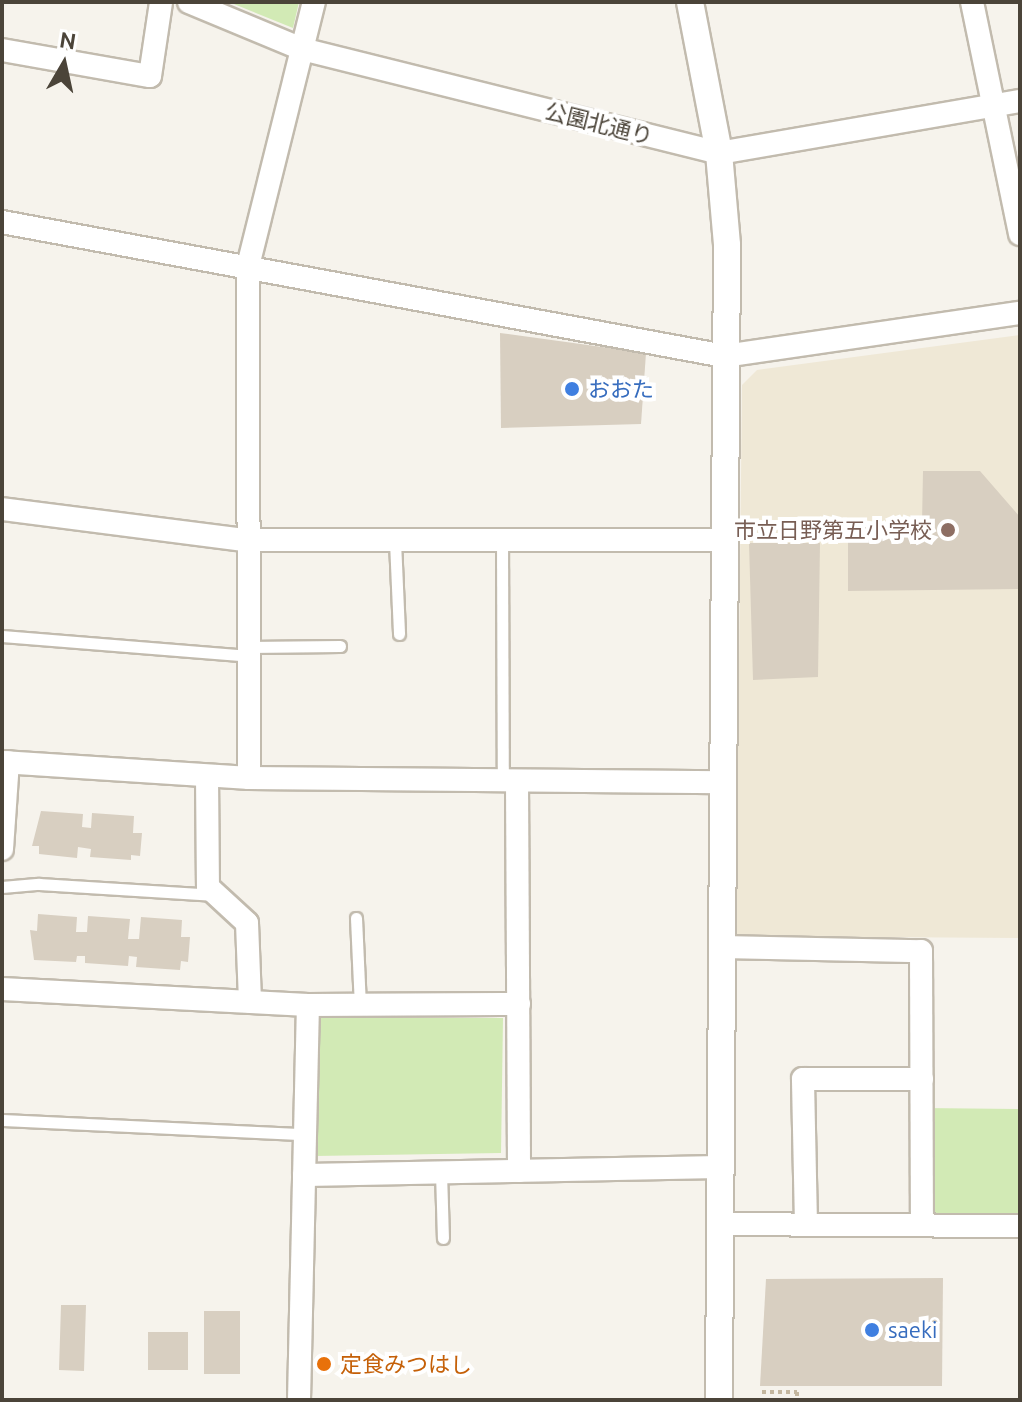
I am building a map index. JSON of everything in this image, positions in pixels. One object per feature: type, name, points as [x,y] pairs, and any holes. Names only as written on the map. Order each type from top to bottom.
[{"type":"street","points":[[2,50],[150,76],[161,2]]},
{"type":"street","name":"公園北通り","points":[[189,2],[302,49],[719,153],[1020,101]]},
{"type":"street","points":[[249,778],[245,540],[248,266],[314,2]]},
{"type":"street","points":[[690,2],[719,153],[727,245],[719,1400]]},
{"type":"street","points":[[972,2],[1020,234]]},
{"type":"street","points":[[2,222],[724,356],[1020,313]]},
{"type":"street","points":[[2,509],[245,540],[723,540]]},
{"type":"street","points":[[2,849],[5,762],[249,778],[723,782]]},
{"type":"street","points":[[207,776],[208,887],[212,895],[247,923],[250,1002]]},
{"type":"street","points":[[510,781],[519,1004],[519,1171]]},
{"type":"street","points":[[722,947],[921,951],[922,1225]]},
{"type":"street","points":[[2,989],[308,1005],[519,1004]]},
{"type":"street","points":[[299,1400],[308,1005]]},
{"type":"street","points":[[806,1224],[803,1079],[922,1079]]},
{"type":"street","points":[[304,1175],[721,1167]]},
{"type":"street","points":[[719,1224],[1020,1226]]},
{"type":"lane","points":[[395,541],[399,634]]},
{"type":"lane","points":[[502,541],[510,781]]},
{"type":"lane","points":[[2,636],[248,651],[340,646]]},
{"type":"lane","points":[[2,887],[39,884],[212,895]]},
{"type":"lane","points":[[356,918],[360,1005]]},
{"type":"lane","points":[[2,1120],[304,1134]]},
{"type":"lane","points":[[441,1172],[443,1238]]},
{"type":"path","points":[[762,1392],[797,1392],[797,1400]]},
{"type":"shaded area","points":[[1020,335],[1020,938],[736,936],[742,385],[757,370]]},
{"type":"green space","points":[[229,2],[299,2],[293,28]]},
{"type":"green space","points":[[318,1018],[503,1018],[501,1153],[315,1156]]},
{"type":"green space","points":[[922,1108],[1020,1109],[1020,1226],[922,1225]]},
{"type":"building","name":"おおた","points":[[500,333],[646,353],[641,424],[501,428]]},
{"type":"building","points":[[923,471],[980,471],[1020,517],[1020,589],[848,591],[848,524],[922,523]]},
{"type":"building","points":[[749,543],[820,543],[818,677],[753,680]]},
{"type":"building","points":[[41,811],[83,814],[82,827],[91,828],[92,813],[134,816],[133,833],[142,833],[140,856],[131,855],[131,860],[90,857],[91,849],[78,847],[77,858],[39,854],[39,846],[32,846]]},
{"type":"building","points":[[38,914],[77,917],[76,932],[87,932],[88,916],[130,919],[128,939],[139,939],[141,917],[182,920],[181,937],[190,937],[188,962],[181,961],[180,970],[136,967],[137,957],[129,956],[128,966],[85,963],[85,956],[77,956],[76,962],[34,960],[30,930],[37,931]]},
{"type":"building","points":[[943,1278],[942,1386],[760,1386],[766,1279]]},
{"type":"building","points":[[61,1305],[86,1305],[84,1371],[59,1370]]},
{"type":"building","points":[[204,1311],[240,1311],[240,1374],[204,1374]]},
{"type":"building","points":[[148,1332],[188,1332],[188,1370],[148,1370]]},
{"type":"place","name":"おおた","points":[[572,389]]},
{"type":"place","name":"市立日野第五小学校","points":[[948,530]]},
{"type":"place","name":"saeki","points":[[872,1330]]},
{"type":"place","name":"定食みつはし","points":[[324,1364]]}]
